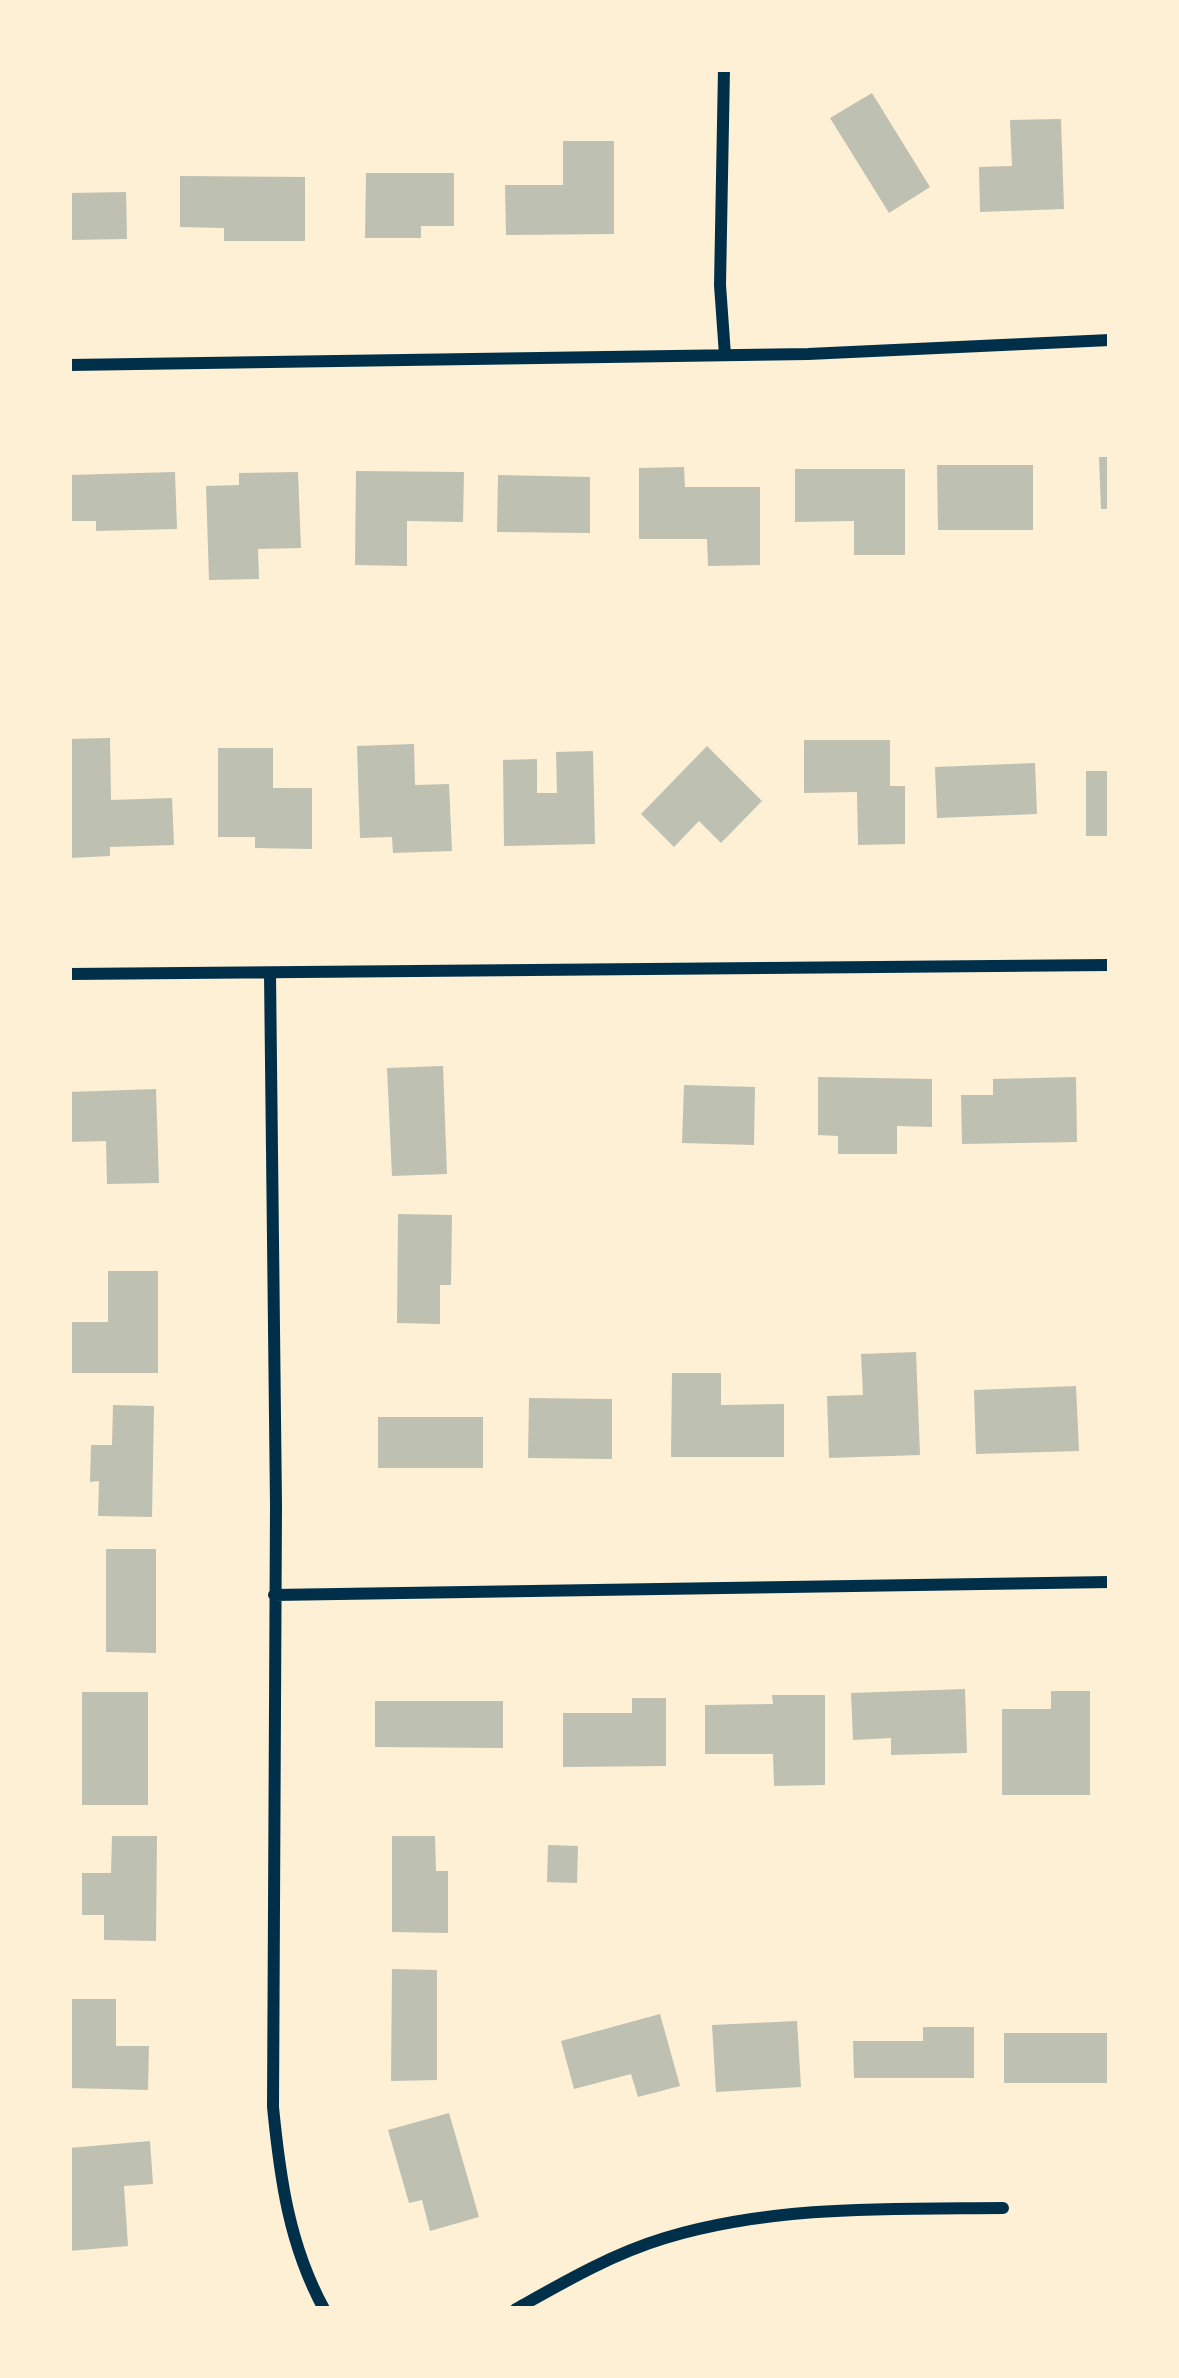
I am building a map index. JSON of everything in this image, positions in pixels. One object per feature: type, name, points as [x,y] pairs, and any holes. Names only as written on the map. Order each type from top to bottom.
[{"type":"street","points":[[724,69],[720,285],[725,355]]},
{"type":"street","points":[[69,365],[725,355],[1110,340]]},
{"type":"street","points":[[69,974],[1110,965]]},
{"type":"street","points":[[271,974],[273,2107],[281,2187],[298,2253],[324,2309]]},
{"type":"street","points":[[274,1595],[1110,1582]]},
{"type":"street","points":[[516,2309],[612,2258],[725,2222],[840,2210],[1003,2208]]},
{"type":"building","points":[[872,93],[930,187],[889,213],[830,118]]},
{"type":"building","points":[[1061,119],[1064,209],[980,212],[979,167],[1012,166],[1010,120]]},
{"type":"building","points":[[563,141],[614,141],[614,234],[506,235],[505,185],[563,185]]},
{"type":"building","points":[[366,173],[454,173],[454,226],[421,226],[421,238],[365,238]]},
{"type":"building","points":[[180,176],[305,177],[305,241],[224,241],[224,228],[180,227]]},
{"type":"building","points":[[126,192],[127,239],[69,240],[69,193]]},
{"type":"building","points":[[1099,457],[1110,457],[1110,509],[1101,509]]},
{"type":"building","points":[[937,465],[1033,465],[1033,530],[938,530]]},
{"type":"building","points":[[684,467],[685,487],[760,487],[760,565],[708,566],[707,539],[639,539],[639,468]]},
{"type":"building","points":[[795,469],[905,469],[905,555],[854,555],[854,521],[795,522]]},
{"type":"building","points":[[356,471],[464,472],[463,522],[407,521],[407,566],[355,565]]},
{"type":"building","points":[[175,472],[177,529],[96,531],[96,521],[69,521],[69,475]]},
{"type":"building","points":[[298,472],[301,548],[258,549],[259,579],[209,580],[206,486],[239,485],[239,473]]},
{"type":"building","points":[[498,475],[590,477],[590,533],[497,532]]},
{"type":"building","points":[[110,738],[111,800],[172,798],[174,845],[110,847],[110,856],[69,858],[69,739]]},
{"type":"building","points":[[804,740],[890,740],[890,786],[905,786],[905,844],[858,845],[857,792],[804,793]]},
{"type":"building","points":[[414,744],[415,785],[449,784],[452,851],[393,853],[392,837],[360,838],[357,746]]},
{"type":"building","points":[[707,746],[762,801],[721,843],[699,821],[674,847],[641,814]]},
{"type":"building","points":[[218,748],[273,748],[273,788],[312,788],[312,849],[255,848],[255,837],[218,837]]},
{"type":"building","points":[[593,751],[595,844],[504,846],[503,760],[537,759],[537,793],[557,793],[556,752]]},
{"type":"building","points":[[1035,763],[1037,814],[937,818],[935,767]]},
{"type":"building","points":[[1086,771],[1110,771],[1110,836],[1086,836]]},
{"type":"building","points":[[443,1066],[447,1174],[392,1176],[387,1068]]},
{"type":"building","points":[[818,1077],[932,1079],[932,1127],[897,1126],[897,1154],[838,1154],[838,1136],[818,1135]]},
{"type":"building","points":[[1076,1077],[1077,1142],[962,1144],[961,1095],[993,1095],[993,1079]]},
{"type":"building","points":[[684,1085],[755,1087],[754,1145],[682,1143]]},
{"type":"building","points":[[156,1089],[159,1183],[107,1184],[106,1141],[69,1142],[69,1092]]},
{"type":"building","points":[[398,1214],[452,1215],[451,1285],[440,1285],[440,1324],[397,1323]]},
{"type":"building","points":[[108,1271],[158,1271],[158,1373],[69,1373],[69,1322],[108,1322]]},
{"type":"building","points":[[916,1352],[920,1455],[829,1458],[827,1396],[863,1395],[861,1354]]},
{"type":"building","points":[[672,1373],[721,1373],[721,1405],[784,1404],[784,1457],[671,1457]]},
{"type":"building","points":[[1076,1386],[1079,1451],[976,1454],[974,1390]]},
{"type":"building","points":[[529,1398],[612,1399],[612,1459],[528,1458]]},
{"type":"building","points":[[113,1405],[154,1406],[152,1517],[98,1516],[99,1481],[90,1482],[91,1445],[112,1445]]},
{"type":"building","points":[[378,1417],[483,1417],[483,1468],[378,1468]]},
{"type":"building","points":[[106,1549],[156,1549],[156,1653],[106,1652]]},
{"type":"building","points":[[965,1689],[967,1753],[891,1755],[891,1738],[853,1740],[851,1693]]},
{"type":"building","points":[[1051,1691],[1090,1691],[1090,1795],[1002,1795],[1002,1709],[1051,1709]]},
{"type":"building","points":[[82,1692],[148,1692],[148,1805],[82,1805]]},
{"type":"building","points":[[772,1695],[825,1695],[825,1785],[774,1786],[773,1754],[705,1754],[705,1705],[773,1704]]},
{"type":"building","points":[[632,1698],[666,1698],[666,1766],[563,1767],[563,1713],[632,1713]]},
{"type":"building","points":[[375,1701],[503,1701],[503,1748],[375,1747]]},
{"type":"building","points":[[112,1836],[157,1836],[156,1941],[104,1940],[104,1915],[82,1915],[82,1873],[111,1873]]},
{"type":"building","points":[[392,1836],[435,1836],[436,1871],[448,1871],[448,1933],[392,1932]]},
{"type":"building","points":[[548,1845],[578,1846],[577,1883],[547,1882]]},
{"type":"building","points":[[392,1969],[437,1970],[437,2080],[391,2081]]},
{"type":"building","points":[[69,1999],[116,1999],[116,2046],[149,2046],[148,2090],[69,2088]]},
{"type":"building","points":[[660,2014],[680,2086],[638,2097],[631,2074],[574,2089],[561,2041]]},
{"type":"building","points":[[797,2021],[801,2087],[716,2092],[712,2025]]},
{"type":"building","points":[[923,2027],[974,2027],[974,2078],[854,2078],[853,2041],[923,2041]]},
{"type":"building","points":[[1004,2033],[1110,2033],[1110,2083],[1004,2083]]},
{"type":"building","points":[[449,2113],[479,2217],[430,2231],[422,2200],[409,2203],[388,2130]]},
{"type":"building","points":[[150,2141],[153,2184],[124,2186],[128,2246],[69,2251],[69,2148]]}]
